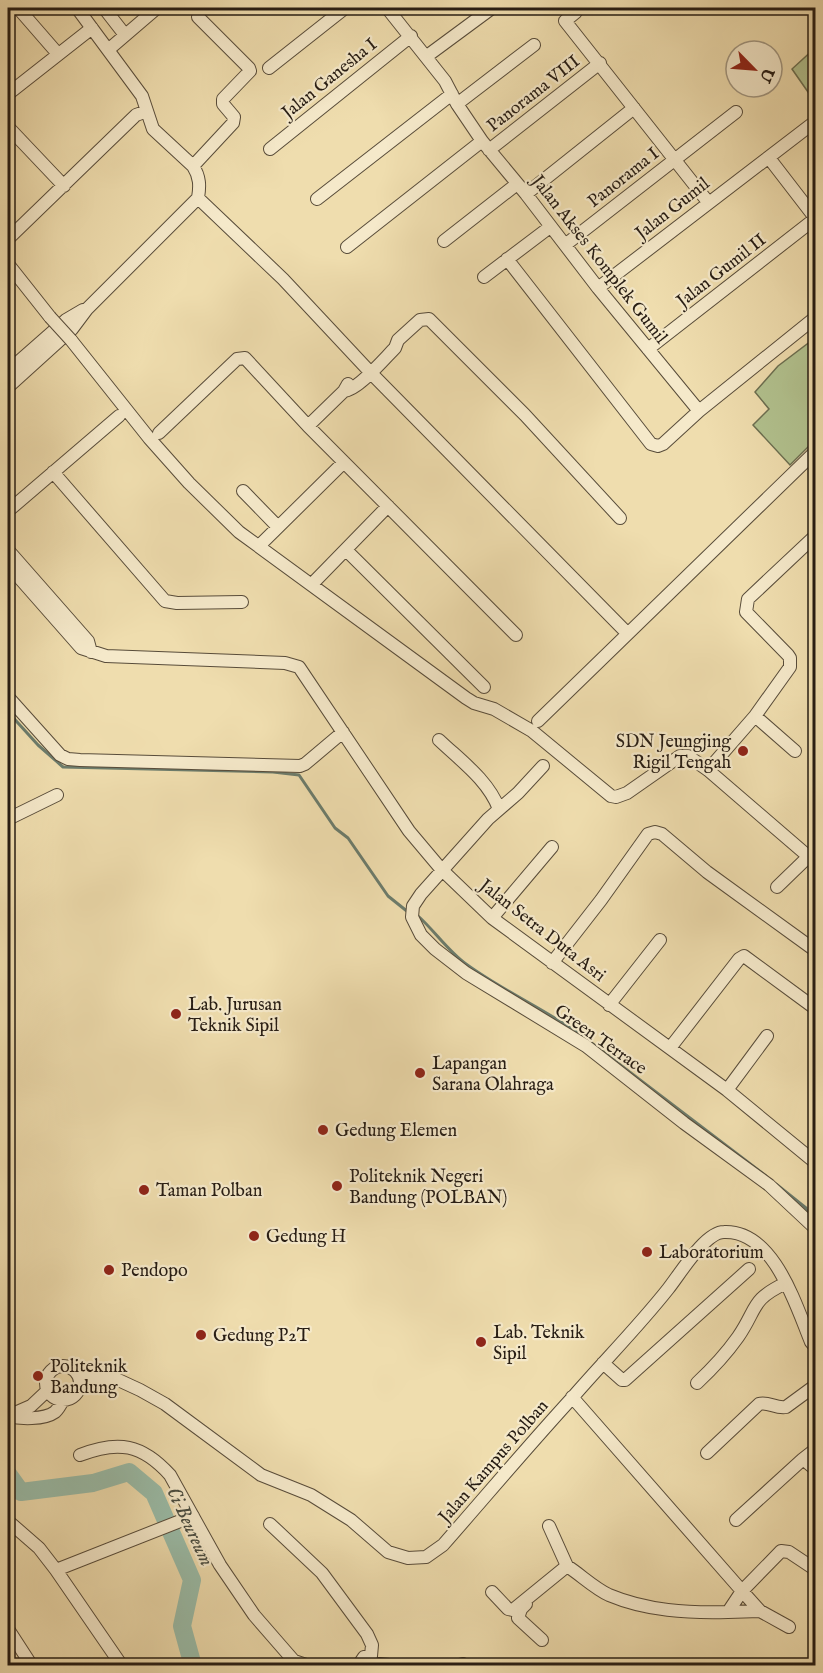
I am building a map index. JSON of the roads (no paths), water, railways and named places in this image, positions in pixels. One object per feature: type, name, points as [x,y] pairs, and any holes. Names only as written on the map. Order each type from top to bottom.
[{"type":"street","points":[[18,8],[58,54]]},
{"type":"street","points":[[8,387],[66,320],[87,309],[198,198],[199,182],[193,166],[153,129],[142,96],[76,8]]},
{"type":"street","points":[[104,8],[125,35]]},
{"type":"street","points":[[108,50],[157,8]]},
{"type":"street","points":[[269,68],[345,8]]},
{"type":"street","points":[[427,56],[492,8]]},
{"type":"street","name":"Jalan Akses Komplek Gumil","points":[[393,9],[427,56],[485,146],[699,411]]},
{"type":"street","points":[[576,12],[565,21],[708,202]]},
{"type":"street","points":[[193,166],[233,123],[234,117],[223,104],[223,99],[250,71],[198,17]]},
{"type":"street","points":[[8,94],[92,28]]},
{"type":"street","name":"Jalan Ganesha I","points":[[270,148],[411,36]]},
{"type":"street","points":[[317,199],[534,45]]},
{"type":"street","name":"Panorama VIII","points":[[347,247],[600,63]]},
{"type":"street","points":[[526,194],[634,108]]},
{"type":"street","points":[[8,238],[136,115],[147,111]]},
{"type":"street","name":"Panorama I","points":[[564,245],[736,112]]},
{"type":"street","name":"Jalan Gumil","points":[[598,288],[812,123]]},
{"type":"street","points":[[9,128],[64,186]]},
{"type":"street","points":[[769,158],[815,219]]},
{"type":"street","points":[[444,241],[518,184]]},
{"type":"street","points":[[198,198],[283,279],[367,370],[627,633]]},
{"type":"street","name":"Jalan Gumil II","points":[[648,349],[815,219]]},
{"type":"street","points":[[484,277],[550,227]]},
{"type":"street","points":[[507,259],[651,444],[657,446],[663,444],[699,411],[816,317]]},
{"type":"street","points":[[8,264],[149,438],[189,483],[239,532],[465,698],[494,709],[532,731],[609,795],[616,797],[627,793],[682,755],[688,756],[708,770],[812,860],[777,887]]},
{"type":"street","points":[[308,426],[344,391],[346,386],[395,348],[398,340],[420,320],[429,319],[525,415],[620,518]]},
{"type":"street","points":[[8,371],[45,346]]},
{"type":"street","points":[[159,433],[240,357],[245,358],[308,426],[516,635]]},
{"type":"street","points":[[8,511],[119,416]]},
{"type":"street","points":[[538,721],[816,451]]},
{"type":"street","points":[[263,542],[344,462]]},
{"type":"street","points":[[54,472],[165,601],[177,603],[242,602]]},
{"type":"street","points":[[243,491],[278,527]]},
{"type":"street","points":[[315,581],[388,506]]},
{"type":"street","points":[[708,770],[754,716],[788,671],[790,658],[749,616],[746,608],[748,599],[816,535]]},
{"type":"street","name":"Jalan Setra Duta Asri","points":[[8,550],[44,597]]},
{"type":"street","points":[[346,550],[484,687]]},
{"type":"street","name":"Jalan Setra Duta Asri","points":[[8,565],[88,641],[91,652],[106,656],[285,663],[295,665],[302,670],[409,831],[441,869],[492,918],[727,1090],[816,1163]]},
{"type":"street","points":[[8,697],[60,755],[68,759],[300,766],[343,732]]},
{"type":"street","points":[[754,716],[795,752]]},
{"type":"street","points":[[439,740],[493,794],[499,809]]},
{"type":"street","points":[[441,869],[543,766]]},
{"type":"street","points":[[8,819],[57,795]]},
{"type":"street","points":[[552,963],[648,834],[655,832],[662,834],[707,872],[816,951]]},
{"type":"street","points":[[492,918],[552,847]]},
{"type":"street","name":"Green Terrace","points":[[441,869],[417,900],[412,917],[421,935],[435,949],[466,973],[586,1046],[684,1123],[769,1185],[816,1229]]},
{"type":"street","points":[[609,1005],[660,940]]},
{"type":"street","points":[[670,1048],[744,956],[816,1009]]},
{"type":"street","points":[[727,1090],[767,1036]]},
{"type":"street","name":"Jalan Kampus Polban","points":[[78,1374],[101,1372],[165,1404],[261,1475],[311,1496],[351,1520],[388,1552],[408,1558],[426,1557],[443,1545],[572,1397],[647,1317],[705,1241],[721,1232],[741,1233],[751,1239],[773,1260],[786,1283],[811,1342],[816,1348]]},
{"type":"street","points":[[603,1363],[622,1380],[625,1380],[749,1269]]},
{"type":"street","points":[[698,1383],[718,1363],[734,1342],[758,1302],[770,1291],[786,1283]]},
{"type":"street","points":[[69,1366],[78,1374],[79,1388],[75,1395],[63,1400],[51,1395],[46,1380],[54,1368],[69,1366]]},
{"type":"street","points":[[79,1388],[102,1382],[112,1376]]},
{"type":"street","points":[[707,1453],[759,1404],[765,1402],[781,1408],[786,1407],[816,1385]]},
{"type":"street","points":[[8,1416],[31,1406],[48,1390]]},
{"type":"street","points":[[572,1397],[760,1611],[789,1627]]},
{"type":"street","points":[[8,1416],[16,1418],[44,1416],[54,1413],[63,1400]]},
{"type":"street","points":[[80,1455],[115,1445],[142,1452],[161,1466],[170,1475],[220,1565],[254,1616],[292,1663],[309,1665]]},
{"type":"street","points":[[736,1520],[803,1459],[812,1452],[816,1452]]},
{"type":"street","points":[[803,1459],[816,1470]]},
{"type":"street","points":[[56,1570],[193,1516]]},
{"type":"street","points":[[8,1522],[39,1548],[122,1665]]},
{"type":"street","points":[[270,1524],[322,1573],[368,1634],[376,1662]]},
{"type":"street","points":[[549,1526],[567,1566],[608,1594],[643,1605],[690,1612],[760,1611]]},
{"type":"street","points":[[728,1612],[742,1591],[783,1550],[816,1570]]},
{"type":"street","points":[[492,1592],[512,1610],[567,1566]]},
{"type":"street","points":[[532,1595],[521,1609],[518,1618],[542,1640]]},
{"type":"street","points":[[8,1629],[32,1665]]},
{"type":"street","points":[[358,1665],[364,1657],[376,1662],[399,1665]]},
{"type":"street","points":[[456,1665],[466,1665]]},
{"type":"waterway","points":[[8,712],[38,745],[63,767],[273,772],[299,775],[335,828],[348,838],[388,896],[408,912]]},
{"type":"waterway","points":[[417,915],[466,964],[581,1035],[766,1176]]},
{"type":"waterway","points":[[776,1184],[816,1219]]},
{"type":"waterway","name":"Ci Beureum","points":[[8,1474],[21,1492],[93,1483],[129,1472],[154,1493],[192,1580],[182,1626],[193,1666]]},
{"type":"place","name":"SDN Jeungjing Rigil Tengah","points":[[743,751]]},
{"type":"place","name":"Lab. Jurusan Teknik Sipil","points":[[176,1014]]},
{"type":"place","name":"Lapangan Sarana Olahraga","points":[[420,1073]]},
{"type":"place","name":"Gedung Elemen","points":[[323,1130]]},
{"type":"place","name":"Politeknik Negeri Bandung (POLBAN)","points":[[337,1186]]},
{"type":"place","name":"Taman Polban","points":[[144,1190]]},
{"type":"place","name":"Gedung H","points":[[254,1236]]},
{"type":"place","name":"Laboratorium","points":[[647,1252]]},
{"type":"place","name":"Pendopo","points":[[109,1270]]},
{"type":"place","name":"Gedung P2T","points":[[201,1335]]},
{"type":"place","name":"Lab. Teknik Sipil","points":[[481,1342]]},
{"type":"place","name":"Politeknik Bandung","points":[[38,1376]]}]
